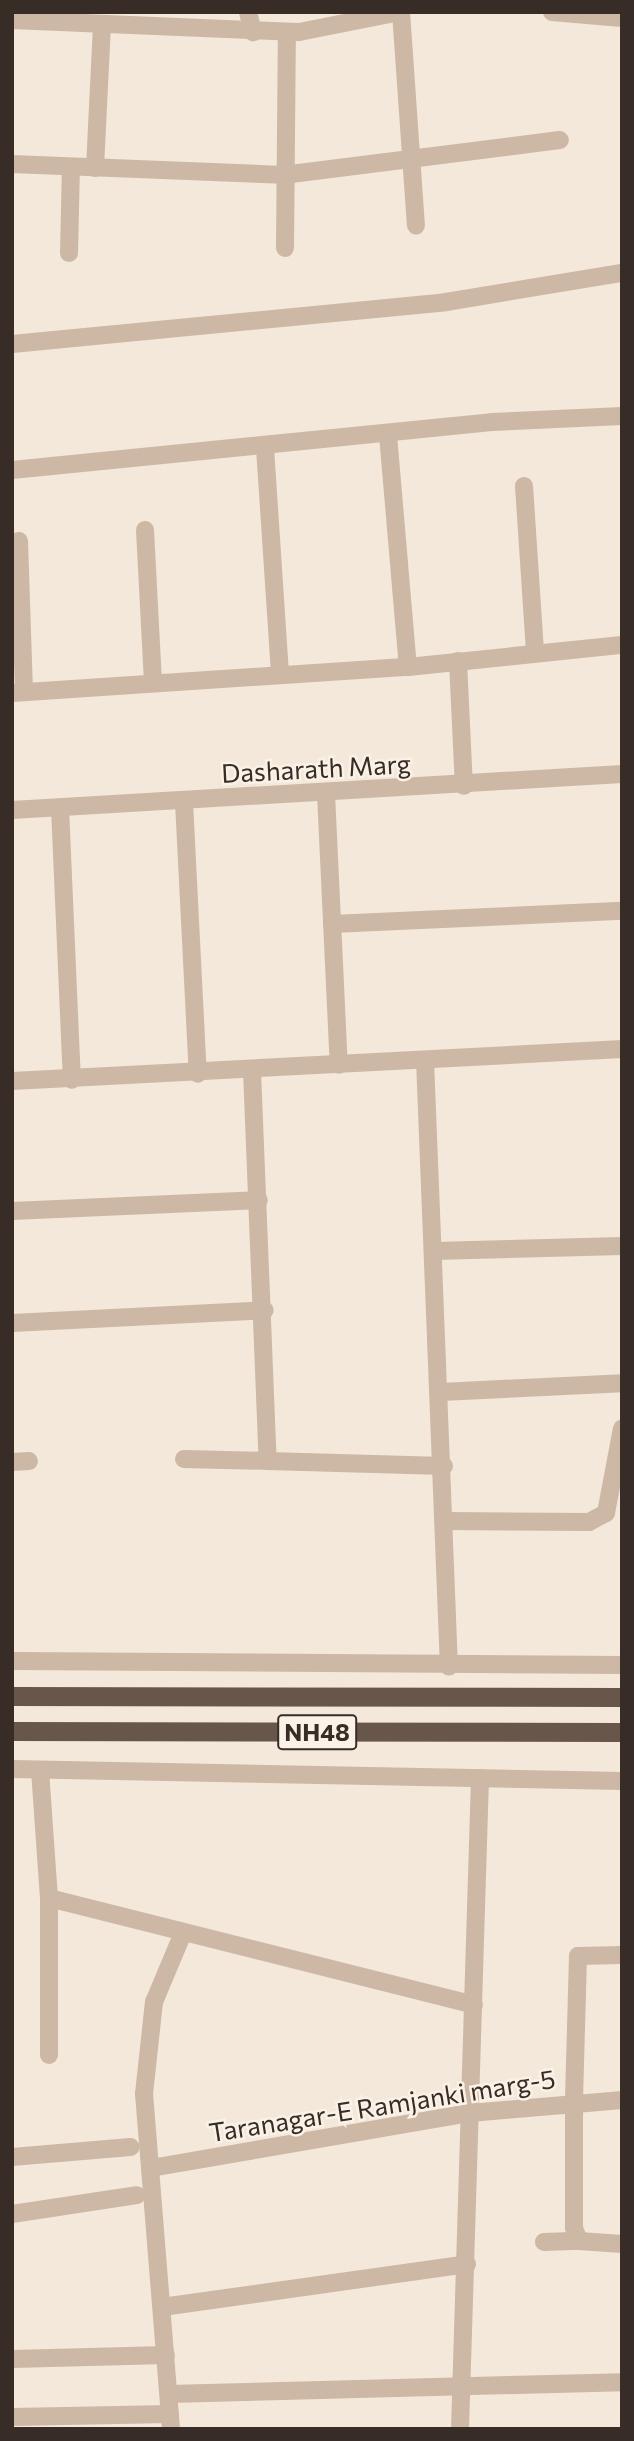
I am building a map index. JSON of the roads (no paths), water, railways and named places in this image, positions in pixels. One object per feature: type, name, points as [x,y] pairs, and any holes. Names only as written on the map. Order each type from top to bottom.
[{"type":"highway","name":"NH48","points":[[12,1696],[622,1697]]},
{"type":"highway","name":"NH48","points":[[12,1731],[622,1732]]},
{"type":"street","points":[[248,12],[253,32]]},
{"type":"street","points":[[285,248],[284,175],[293,32],[300,12]]},
{"type":"street","points":[[12,20],[293,32],[401,12],[416,225]]},
{"type":"street","points":[[552,12],[622,18]]},
{"type":"street","points":[[95,167],[102,24]]},
{"type":"street","points":[[12,164],[284,175],[560,140]]},
{"type":"street","points":[[69,253],[71,167]]},
{"type":"street","points":[[12,344],[446,302],[622,273]]},
{"type":"street","points":[[12,470],[622,416]]},
{"type":"street","points":[[388,435],[408,667]]},
{"type":"street","points":[[265,448],[280,674]]},
{"type":"street","points":[[524,486],[535,653]]},
{"type":"street","points":[[145,530],[153,682]]},
{"type":"street","points":[[19,541],[18,692],[408,667],[622,645]]},
{"type":"street","points":[[458,661],[464,786]]},
{"type":"street","name":"Dasharath Marg","points":[[12,810],[464,786],[622,774]]},
{"type":"street","points":[[326,794],[339,1065]]},
{"type":"street","points":[[184,802],[198,1074]]},
{"type":"street","points":[[60,808],[72,1080]]},
{"type":"street","points":[[332,925],[622,911]]},
{"type":"street","points":[[12,1081],[198,1074],[622,1049]]},
{"type":"street","points":[[425,1060],[444,1466],[449,1667]]},
{"type":"street","points":[[252,1071],[272,1461]]},
{"type":"street","points":[[12,1211],[259,1200]]},
{"type":"street","points":[[434,1251],[622,1246]]},
{"type":"street","points":[[12,1323],[265,1310]]},
{"type":"street","points":[[441,1392],[622,1383]]},
{"type":"street","points":[[446,1521],[589,1522],[606,1513],[622,1429]]},
{"type":"street","points":[[184,1459],[444,1466]]},
{"type":"street","points":[[12,1661],[449,1667],[622,1665]]},
{"type":"street","points":[[12,1769],[622,1781]]},
{"type":"street","points":[[40,1770],[49,1898],[50,2055]]},
{"type":"street","points":[[460,2429],[480,1778]]},
{"type":"street","points":[[49,1898],[474,2005]]},
{"type":"street","points":[[12,2417],[171,2421],[144,2094],[154,2002],[183,1933]]},
{"type":"street","points":[[579,2241],[574,2102],[578,1956],[622,1955]]},
{"type":"street","name":"Taranagar-E Ramjanki marg-5","points":[[150,2168],[470,2113],[622,2100]]},
{"type":"street","points":[[12,2157],[131,2147]]},
{"type":"street","points":[[12,2214],[137,2195]]},
{"type":"street","points":[[544,2242],[622,2244]]},
{"type":"street","points":[[162,2307],[467,2264]]},
{"type":"street","points":[[12,2359],[166,2355]]},
{"type":"street","points":[[169,2394],[463,2383],[622,2382]]}]
